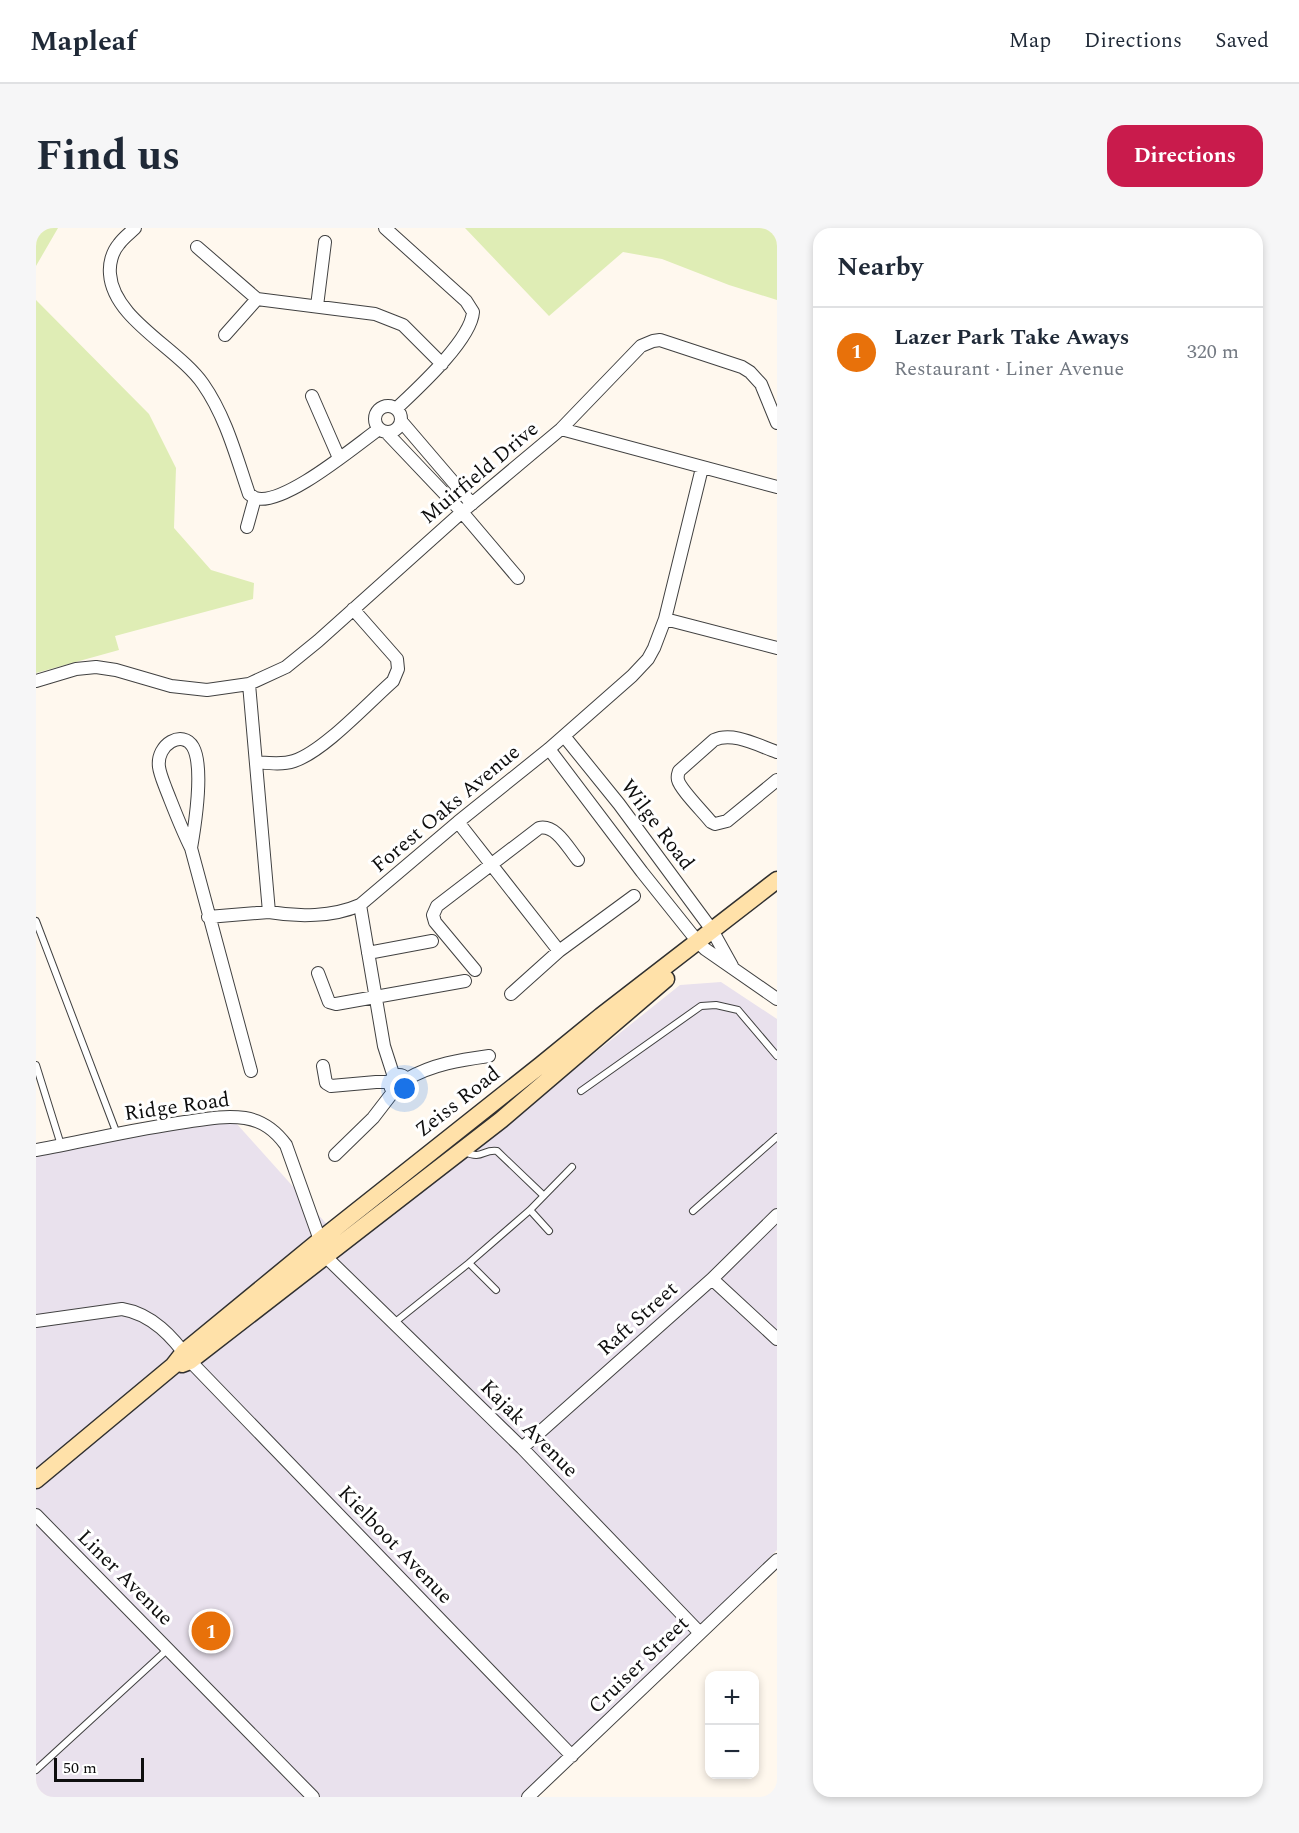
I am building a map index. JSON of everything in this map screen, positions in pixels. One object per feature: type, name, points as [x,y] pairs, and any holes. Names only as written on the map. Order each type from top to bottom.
[{"type":"street","points":[[135,228],[118,245],[112,257],[110,267],[114,294],[128,313],[186,364],[200,380],[221,414],[249,494],[255,498],[269,499],[311,479],[383,430],[396,429],[401,421],[401,414],[396,408],[388,405],[376,412],[375,421],[383,430],[467,508]]},
{"type":"street","points":[[385,228],[472,308],[473,318],[442,364],[396,408]]},
{"type":"street","points":[[317,306],[325,242]]},
{"type":"street","points":[[197,247],[257,299],[363,312],[398,322],[409,329],[442,364]]},
{"type":"street","points":[[225,335],[257,299]]},
{"type":"street","points":[[561,429],[641,346],[660,340],[734,364],[750,372],[761,384],[777,423]]},
{"type":"street","points":[[312,396],[339,458]]},
{"type":"street","points":[[401,421],[518,578]]},
{"type":"street","name":"Muirfield Drive","points":[[36,681],[76,669],[96,667],[116,670],[171,686],[207,690],[249,684],[286,667],[561,429],[777,487]]},
{"type":"street","name":"Forest Oaks Avenue","points":[[208,917],[269,912],[295,916],[345,911],[360,905],[549,749],[641,667],[654,648],[665,619],[702,468]]},
{"type":"street","points":[[247,527],[255,498]]},
{"type":"street","points":[[256,762],[285,763],[304,756],[325,742],[393,681],[398,669],[397,659],[353,609]]},
{"type":"street","points":[[665,619],[777,648]]},
{"type":"street","points":[[249,684],[269,912]]},
{"type":"street","name":"Wilge Road","points":[[564,736],[619,804],[708,940]]},
{"type":"street","points":[[777,752],[727,736],[719,738],[679,771],[678,781],[715,824],[727,821],[777,780]]},
{"type":"street","points":[[191,848],[197,802],[196,757],[194,748],[189,743],[178,740],[162,749],[159,766],[179,825],[191,848],[251,1071]]},
{"type":"street","name":"Wilge Road","points":[[549,749],[602,819],[708,940]]},
{"type":"street","points":[[602,819],[619,804]]},
{"type":"street","points":[[458,822],[559,951]]},
{"type":"street","points":[[475,970],[435,922],[433,915],[437,906],[539,828],[545,826],[554,831],[578,860]]},
{"type":"street","name":"Zeiss Road","points":[[323,1249],[501,1120],[777,879]]},
{"type":"street","name":"Zeiss Road","points":[[36,1480],[173,1366],[323,1249],[601,1016],[777,889]]},
{"type":"street","points":[[511,994],[559,951],[634,896]]},
{"type":"street","points":[[360,905],[392,1084]]},
{"type":"street","points":[[708,940],[734,969],[777,999]]},
{"type":"street","points":[[368,953],[432,941]]},
{"type":"street","points":[[318,973],[329,1002],[336,1004],[465,981]]},
{"type":"street","points":[[335,1155],[373,1118],[392,1084],[401,1075],[407,1079],[440,1064],[489,1056]]},
{"type":"street","points":[[322,1066],[326,1083],[331,1086],[376,1082],[392,1084]]},
{"type":"street","name":"Ridge Road","points":[[36,1150],[172,1124],[231,1117],[246,1118],[269,1126],[286,1145],[323,1249]]},
{"type":"street","name":"Raft Street","points":[[522,1448],[712,1279],[777,1215]]},
{"type":"street","name":"Kajak Avenue","points":[[323,1249],[394,1324],[522,1448],[700,1633]]},
{"type":"street","points":[[712,1279],[777,1339]]},
{"type":"street","name":"Kielboot Avenue","points":[[36,1321],[122,1309],[135,1311],[162,1329],[572,1756]]},
{"type":"street","name":"Liner Avenue","points":[[36,1515],[313,1797]]},
{"type":"street","name":"Cruiser Street","points":[[528,1797],[777,1560]]},
{"type":"lane","points":[[36,921],[117,1135]]},
{"type":"lane","points":[[581,1091],[701,1006],[716,1005],[738,1010],[777,1056]]},
{"type":"lane","points":[[36,1065],[61,1146]]},
{"type":"lane","points":[[693,1211],[777,1137]]},
{"type":"lane","points":[[461,1150],[478,1156],[497,1151],[543,1195]]},
{"type":"lane","points":[[394,1324],[530,1210],[572,1167]]},
{"type":"lane","points":[[530,1210],[549,1231]]},
{"type":"lane","points":[[469,1263],[496,1290]]},
{"type":"lane","points":[[36,1770],[168,1649]]},
{"type":"shaded area","points":[[721,982],[777,1019],[777,1550],[530,1797],[36,1797],[36,1143],[227,1113],[349,1249],[680,985]]},
{"type":"green space","points":[[36,228],[58,228],[36,266]]},
{"type":"green space","points":[[465,228],[777,228],[777,300],[729,285],[662,259],[623,252],[549,316]]},
{"type":"green space","points":[[36,300],[149,414],[176,468],[174,528],[211,570],[254,583],[253,599],[115,636],[119,650],[36,673]]},
{"type":"place","name":"Lazer Park Take Aways","points":[[211,1631]]}]
